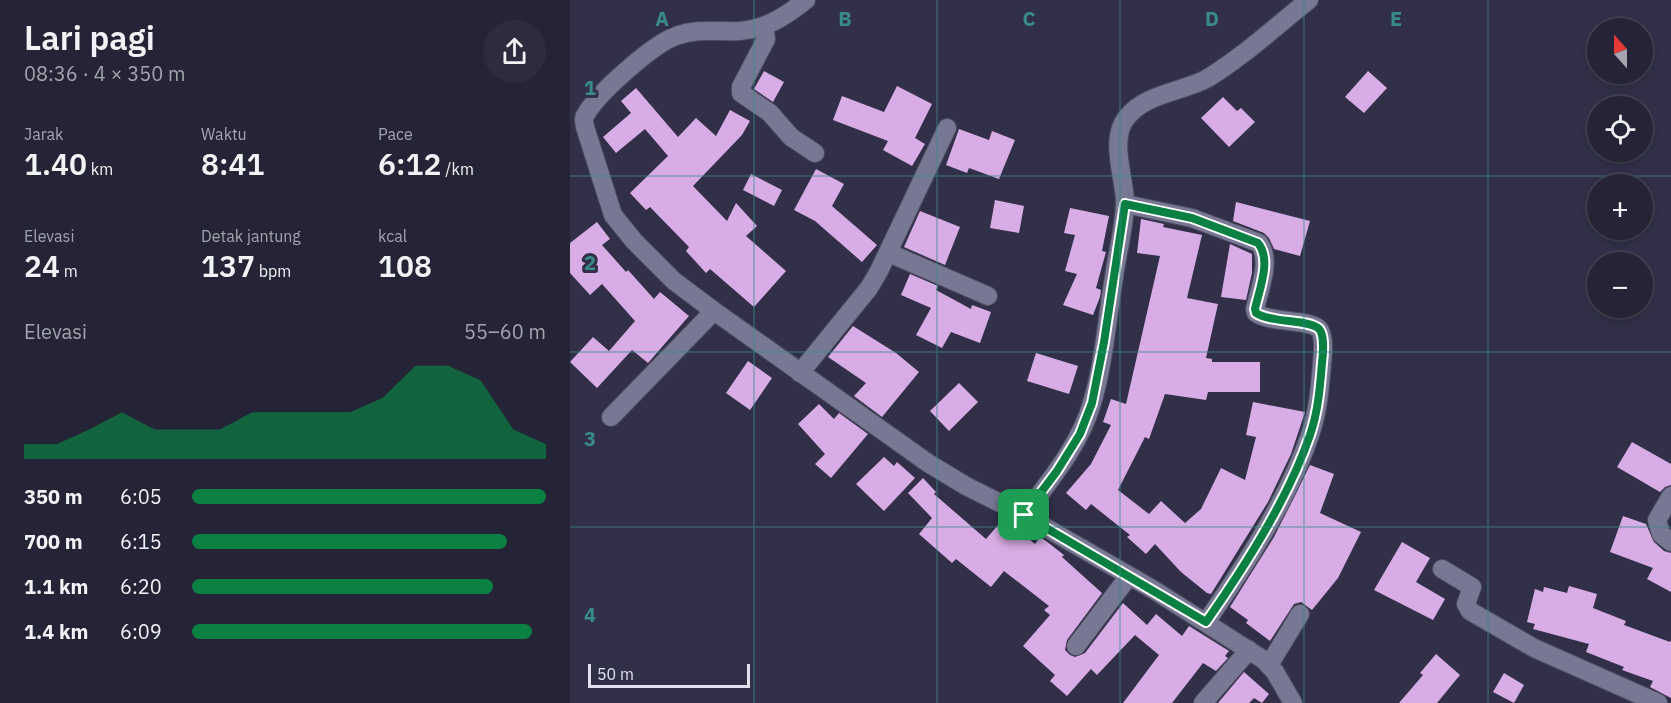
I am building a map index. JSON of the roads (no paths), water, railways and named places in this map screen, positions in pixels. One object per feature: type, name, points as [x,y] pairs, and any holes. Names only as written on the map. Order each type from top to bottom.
[{"type":"street","points":[[806,0],[792,11],[764,26],[740,31],[702,30],[674,36],[652,49],[591,106],[584,117],[589,141],[618,223],[662,270],[714,311],[928,463],[1129,576],[1206,622],[1269,664],[1293,703]]},
{"type":"street","points":[[1024,515],[1057,471],[1080,434],[1092,403],[1104,342],[1125,204],[1119,137],[1126,118],[1144,103],[1194,85],[1209,77],[1309,0]]},
{"type":"street","points":[[764,26],[766,39],[741,87],[741,93],[770,113],[791,137],[815,153]]},
{"type":"street","points":[[800,372],[869,288],[889,253],[947,128]]},
{"type":"street","points":[[1125,204],[1192,218],[1258,243],[1263,252],[1264,262],[1256,313],[1269,318],[1318,328],[1321,332],[1322,359],[1319,398],[1311,434],[1301,460],[1260,538],[1206,622]]},
{"type":"street","points":[[889,253],[988,296]]},
{"type":"street","points":[[611,417],[714,311]]},
{"type":"street","points":[[1671,496],[1657,520],[1661,534],[1671,542]]},
{"type":"street","points":[[1442,569],[1472,587],[1466,604],[1470,611],[1534,648],[1658,703]]},
{"type":"street","points":[[1076,646],[1129,576]]},
{"type":"street","points":[[1269,664],[1300,614]]},
{"type":"street","points":[[1203,703],[1249,650]]}]
